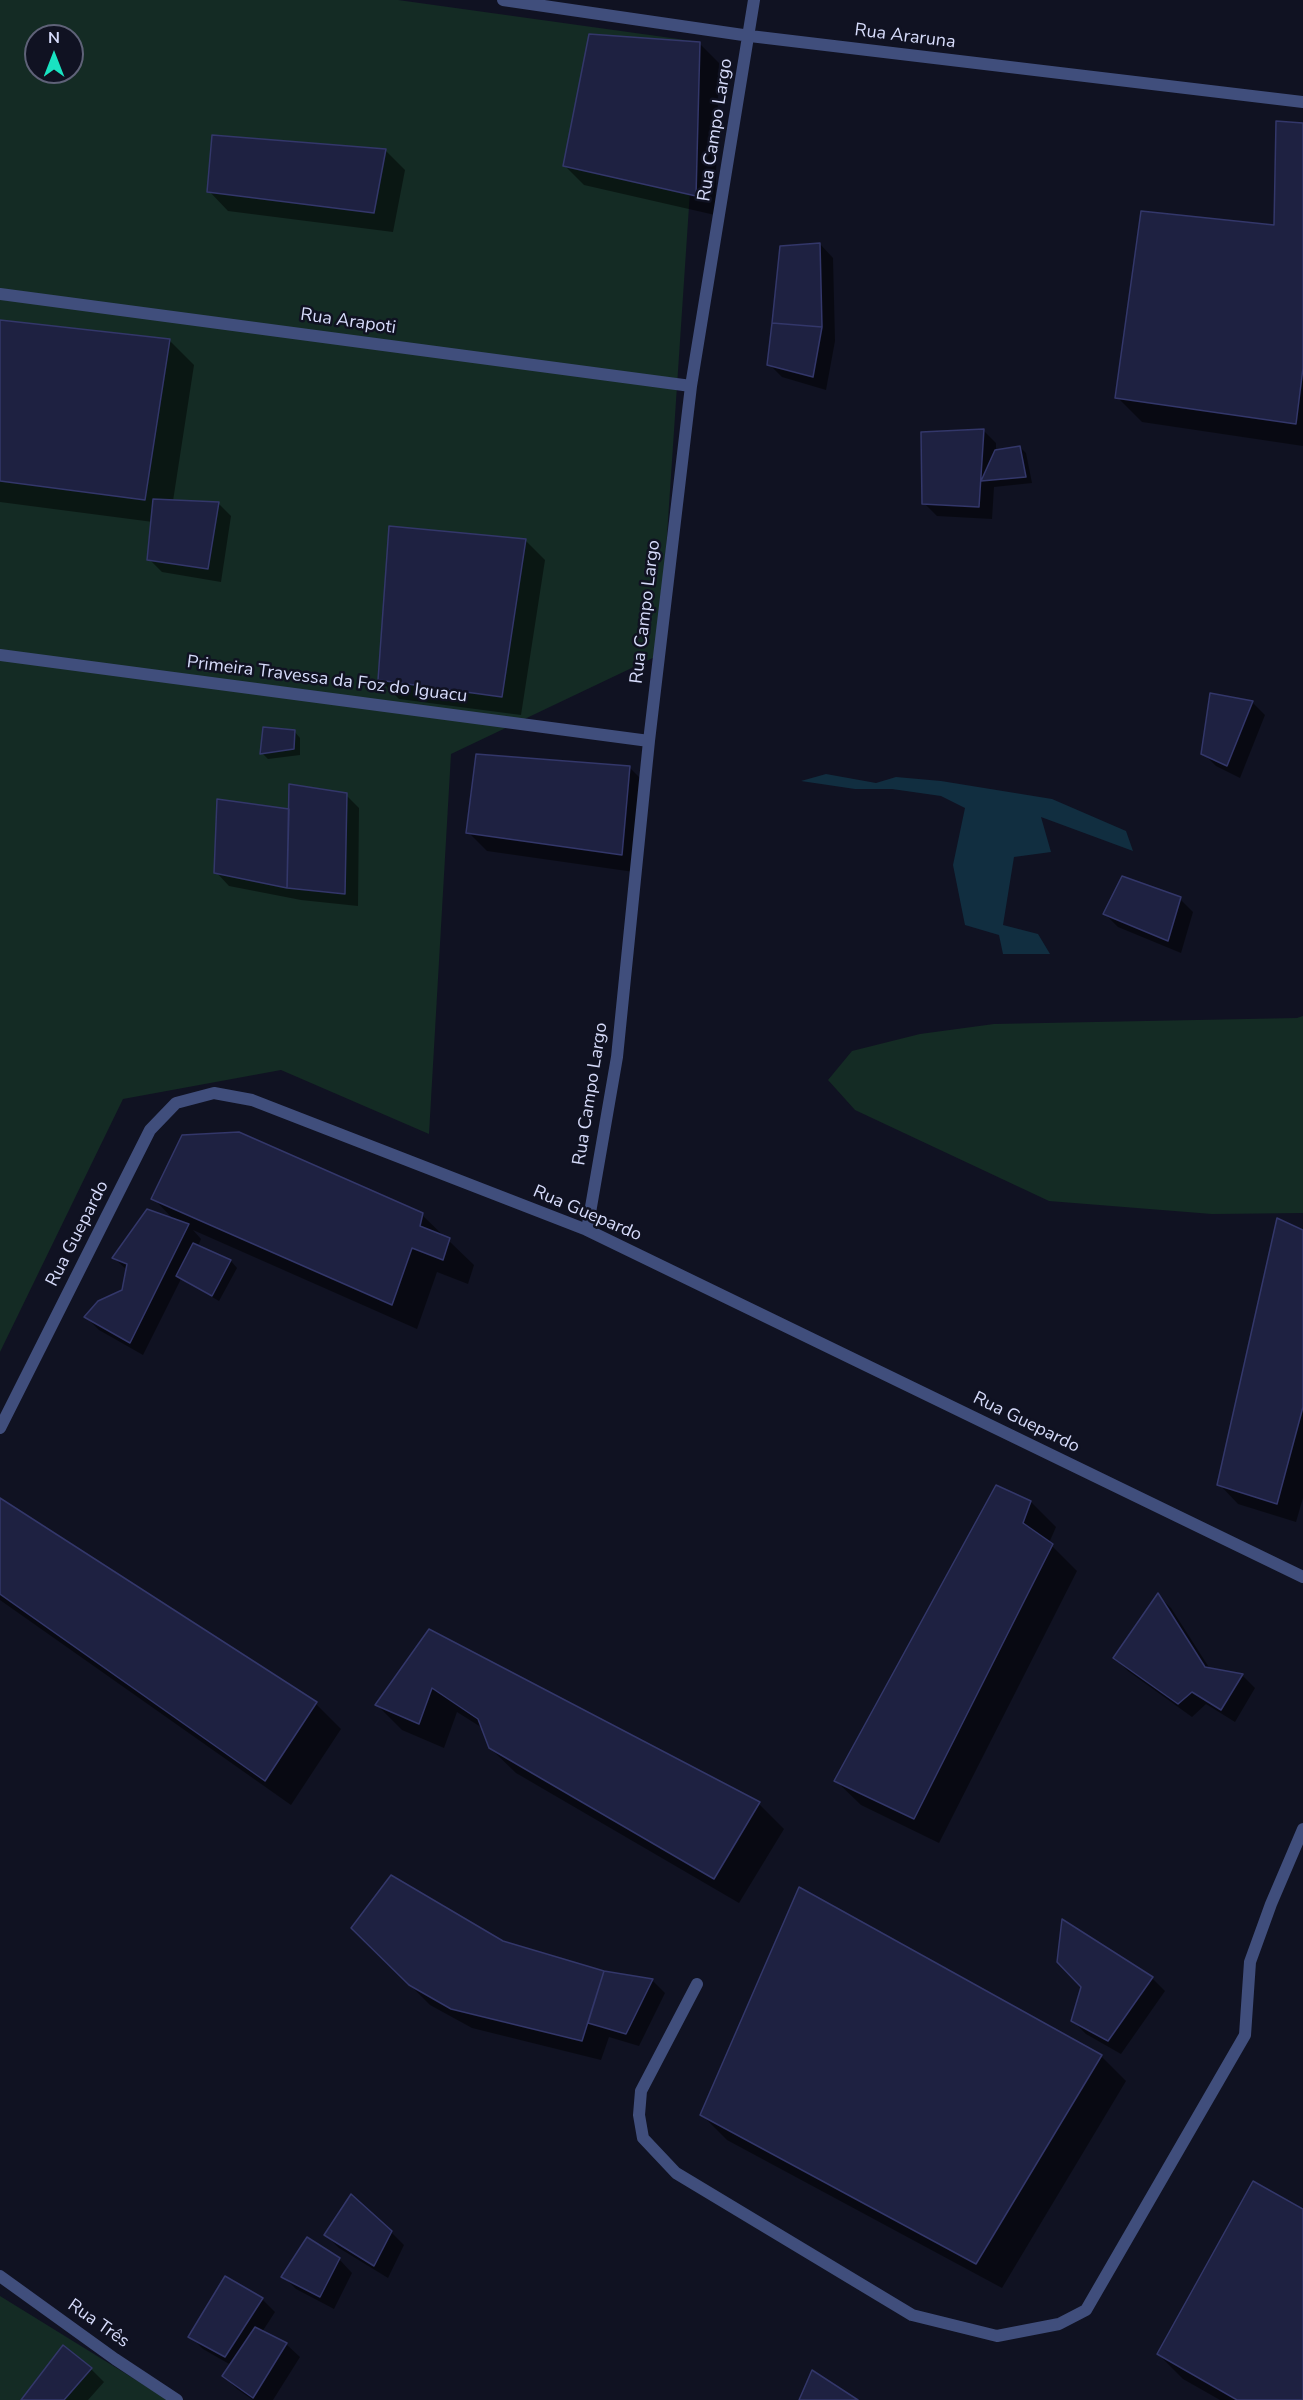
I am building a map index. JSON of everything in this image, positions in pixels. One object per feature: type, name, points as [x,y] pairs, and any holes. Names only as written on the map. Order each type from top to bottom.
[{"type":"street","name":"Rua Araruna","points":[[503,0],[750,36],[1303,102]]},
{"type":"street","name":"Rua Campo Largo","points":[[587,1230],[617,1058],[649,741],[691,386],[750,36],[754,0]]},
{"type":"street","name":"Rua Arapoti","points":[[0,294],[691,386]]},
{"type":"street","name":"Primeira Travessa da Foz do Iguacu","points":[[0,655],[649,741]]},
{"type":"street","name":"Rua Guepardo","points":[[0,1428],[150,1130],[176,1103],[214,1093],[252,1100],[587,1230],[1303,1577]]},
{"type":"street","points":[[697,1984],[641,2091],[639,2115],[643,2138],[676,2173],[912,2315],[997,2336],[1059,2324],[1086,2310],[1245,2035],[1250,1962],[1271,1904],[1303,1829]]},
{"type":"street","name":"Rua Três","points":[[0,2276],[115,2359],[177,2400]]},
{"type":"green space","points":[[0,0],[398,0],[700,42],[659,655],[451,754],[429,1134],[281,1070],[123,1099],[0,1352]]},
{"type":"green space","points":[[1303,1016],[1303,1213],[1212,1214],[1049,1201],[855,1110],[828,1080],[852,1051],[920,1034],[994,1024],[1297,1018]]},
{"type":"green space","points":[[0,2296],[162,2396],[167,2400],[0,2400]]},
{"type":"water","points":[[826,774],[876,783],[896,777],[941,781],[1052,799],[1126,831],[1133,851],[1041,817],[1051,852],[1014,857],[1003,925],[1038,934],[1050,954],[1003,954],[999,935],[965,925],[953,865],[965,808],[941,796],[892,789],[855,789],[801,781]]},
{"type":"building","points":[[589,34],[700,42],[696,196],[563,166]]},
{"type":"building","points":[[1276,121],[1303,123],[1303,368],[1296,424],[1115,398],[1141,211],[1274,225]]},
{"type":"building","points":[[212,135],[386,149],[374,213],[207,192]]},
{"type":"building","points":[[820,243],[822,327],[772,323],[780,246]]},
{"type":"building","points":[[0,320],[170,339],[145,500],[0,481]]},
{"type":"building","points":[[772,323],[822,327],[813,377],[767,365]]},
{"type":"building","points":[[984,429],[979,507],[922,504],[921,432]]},
{"type":"building","points":[[1020,446],[1026,477],[981,481],[995,450]]},
{"type":"building","points":[[153,499],[219,502],[208,569],[147,560]]},
{"type":"building","points":[[389,526],[526,539],[502,697],[378,680]]},
{"type":"building","points":[[1210,693],[1253,701],[1227,766],[1201,754]]},
{"type":"building","points":[[263,727],[295,730],[294,749],[260,754]]},
{"type":"building","points":[[476,754],[630,766],[622,855],[466,833]]},
{"type":"building","points":[[289,784],[347,793],[345,894],[287,888]]},
{"type":"building","points":[[217,799],[289,809],[287,888],[214,873]]},
{"type":"building","points":[[1122,876],[1181,897],[1168,941],[1103,914]]},
{"type":"building","points":[[239,1132],[423,1213],[420,1226],[450,1238],[443,1260],[412,1248],[392,1305],[151,1199],[182,1135]]},
{"type":"building","points":[[147,1209],[189,1224],[130,1343],[84,1317],[98,1301],[122,1290],[127,1264],[112,1258]]},
{"type":"building","points":[[1277,1218],[1303,1230],[1303,1407],[1277,1504],[1217,1485]]},
{"type":"building","points":[[193,1243],[231,1260],[212,1296],[176,1276]]},
{"type":"building","points":[[996,1485],[1031,1501],[1023,1523],[1053,1544],[914,1819],[834,1781]]},
{"type":"building","points":[[0,1498],[317,1702],[265,1781],[0,1594]]},
{"type":"building","points":[[1158,1593],[1205,1667],[1243,1674],[1221,1710],[1192,1692],[1178,1704],[1113,1658]]},
{"type":"building","points":[[429,1629],[760,1802],[714,1879],[489,1748],[478,1719],[432,1688],[419,1724],[375,1705]]},
{"type":"building","points":[[391,1875],[503,1941],[604,1971],[582,2041],[451,2009],[409,1985],[351,1928]]},
{"type":"building","points":[[799,1887],[1102,2055],[976,2264],[700,2115]]},
{"type":"building","points":[[1062,1919],[1153,1977],[1108,2041],[1071,2021],[1081,1987],[1057,1962]]},
{"type":"building","points":[[604,1971],[653,1979],[626,2034],[588,2023]]},
{"type":"building","points":[[1253,2181],[1303,2209],[1303,2400],[1237,2400],[1157,2354]]},
{"type":"building","points":[[351,2194],[392,2231],[374,2266],[324,2235]]},
{"type":"building","points":[[307,2237],[340,2258],[320,2297],[281,2277]]},
{"type":"building","points":[[225,2276],[263,2298],[225,2357],[188,2337]]},
{"type":"building","points":[[255,2327],[287,2343],[253,2398],[222,2376]]},
{"type":"building","points":[[63,2345],[92,2368],[64,2400],[21,2400]]},
{"type":"building","points":[[812,2370],[858,2400],[799,2400]]}]
